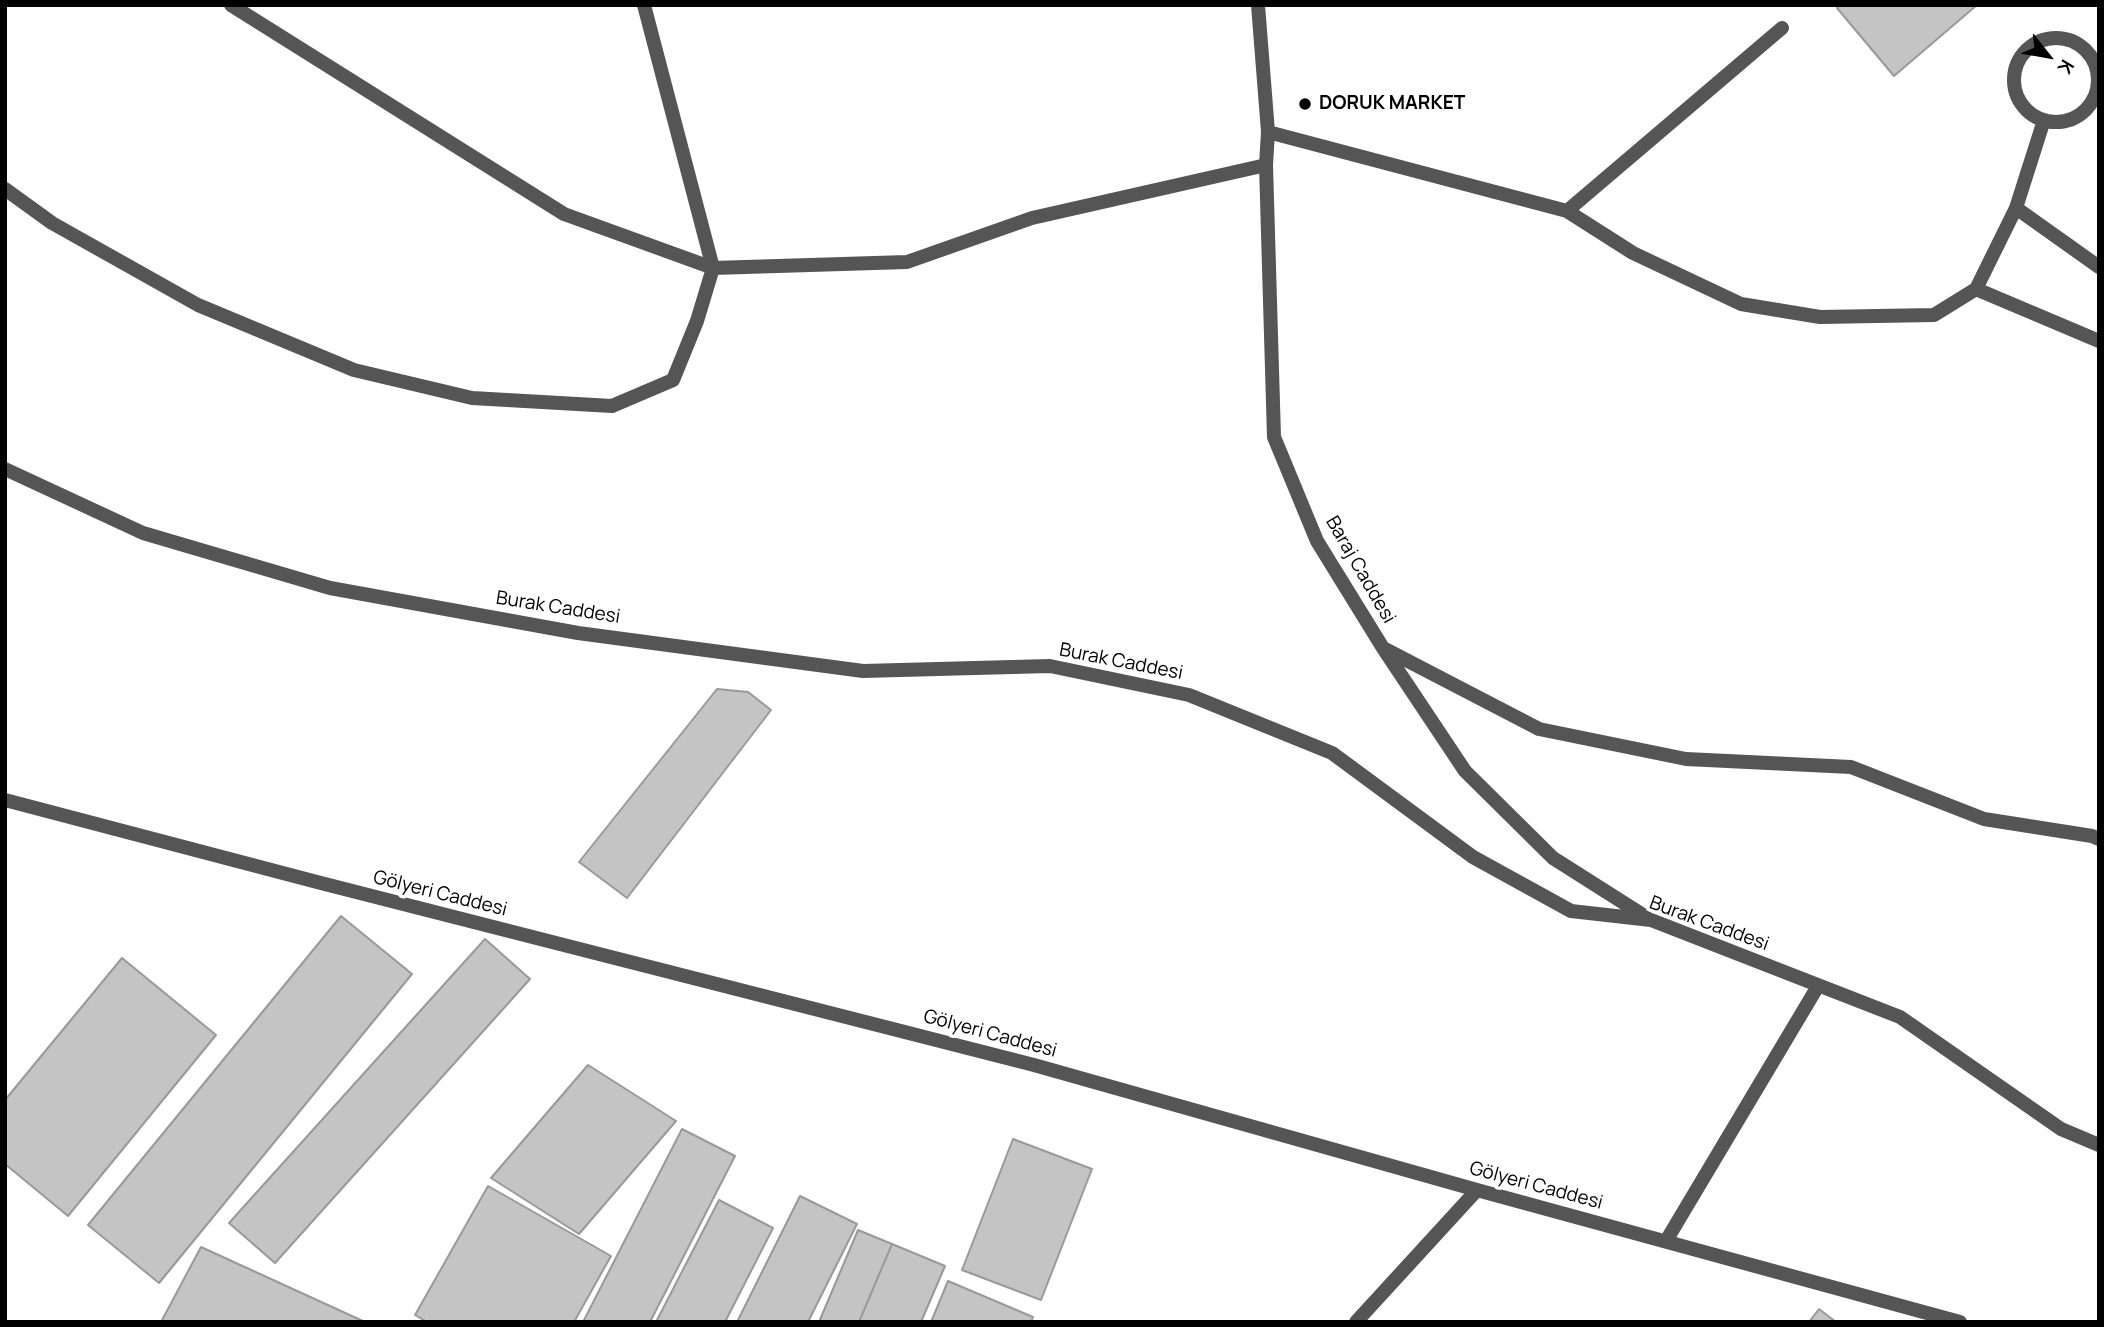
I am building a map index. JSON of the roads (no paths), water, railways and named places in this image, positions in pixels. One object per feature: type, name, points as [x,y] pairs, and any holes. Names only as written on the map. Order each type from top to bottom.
[{"type":"street","points":[[5,189],[52,223],[198,305],[354,370],[472,398],[612,406],[673,380],[697,321],[713,268],[644,5]]},
{"type":"street","name":"Baraj Caddesi","points":[[1258,5],[1268,132],[1266,165],[1274,437],[1317,541],[1383,648],[1465,771],[1553,858],[1651,920]]},
{"type":"street","points":[[237,7],[564,214],[713,268],[906,262],[1032,218],[1266,165]]},
{"type":"street","points":[[1567,211],[1782,28]]},
{"type":"street","points":[[2047,40],[2074,42],[2094,61],[2098,74],[2093,102],[2083,113],[2071,120],[2044,120],[2031,115],[2016,93],[2014,79],[2017,66],[2024,54],[2034,45],[2047,40]]},
{"type":"street","points":[[1268,132],[1567,211],[1633,253],[1741,304],[1820,317],[1934,316],[1976,289],[2016,208],[2044,120]]},
{"type":"street","points":[[2016,208],[2099,267]]},
{"type":"street","points":[[1976,289],[2099,341]]},
{"type":"street","name":"Burak Caddesi","points":[[5,469],[142,533],[344,591],[578,633],[863,671],[1050,666],[1188,695],[1332,753],[1473,857],[1571,911],[1651,920],[1900,1017],[2061,1129],[2099,1145]]},
{"type":"street","points":[[1383,648],[1539,729],[1686,759],[1851,767],[1984,819],[2099,839]]},
{"type":"street","name":"Gölyeri Caddesi","points":[[5,800],[317,883],[1034,1065],[1960,1322]]},
{"type":"street","points":[[1666,1241],[1818,986]]},
{"type":"street","points":[[1356,1322],[1477,1190]]},
{"type":"place","name":"DORUK MARKET","points":[[1305,104]]}]
